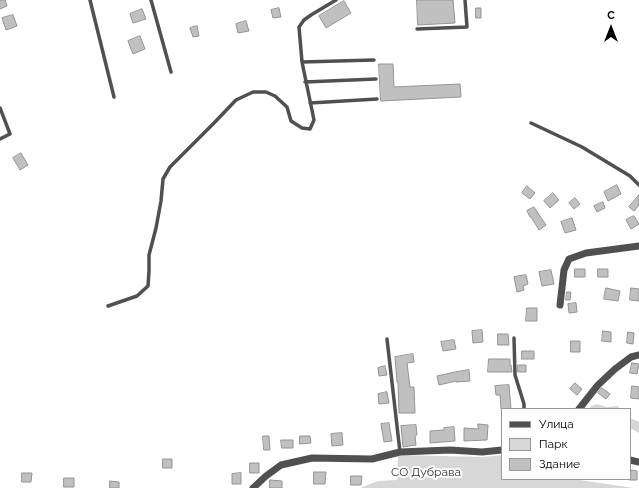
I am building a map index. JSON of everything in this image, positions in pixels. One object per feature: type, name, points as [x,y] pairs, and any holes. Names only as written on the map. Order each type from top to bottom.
[{"type":"street","points":[[560,305],[564,270],[569,259],[586,253],[639,246]]},
{"type":"street","points":[[580,408],[609,374],[631,357],[639,355]]},
{"type":"street","points":[[253,488],[281,465],[312,458],[372,459],[400,452],[450,450],[482,452],[501,450]]},
{"type":"lane","points":[[90,0],[114,97]]},
{"type":"lane","points":[[151,0],[171,72]]},
{"type":"lane","points":[[108,306],[137,296],[148,286],[149,255],[161,201],[163,179],[170,167],[236,100],[253,92],[266,92],[275,96],[287,107],[291,121],[302,128],[310,129],[314,120],[305,82],[299,27],[304,20],[336,0]]},
{"type":"lane","points":[[417,29],[468,27],[465,0]]},
{"type":"lane","points":[[302,62],[374,60]]},
{"type":"lane","points":[[305,82],[376,79]]},
{"type":"lane","points":[[310,103],[377,99]]},
{"type":"lane","points":[[0,108],[10,134],[0,139]]},
{"type":"lane","points":[[531,123],[582,147],[630,176],[639,185]]},
{"type":"lane","points":[[514,338],[515,374],[524,408]]},
{"type":"lane","points":[[387,339],[400,452]]},
{"type":"green space","points":[[597,404],[607,407],[618,406],[619,408],[590,408],[591,406]]},
{"type":"green space","points":[[631,418],[639,422],[639,433],[631,429]]},
{"type":"green space","name":"СО Дубрава","points":[[398,455],[483,457],[501,455],[501,480],[580,480],[634,488],[362,488],[378,481],[397,480]]},
{"type":"building","points":[[0,0],[5,0],[7,6],[0,9]]},
{"type":"building","points":[[417,0],[453,0],[455,23],[418,25]]},
{"type":"building","points":[[344,1],[351,13],[326,28],[319,16]]},
{"type":"building","points":[[279,8],[281,17],[273,18],[271,10]]},
{"type":"building","points":[[476,8],[481,8],[481,18],[476,18]]},
{"type":"building","points":[[142,9],[146,19],[133,23],[130,14]]},
{"type":"building","points":[[13,15],[17,26],[6,30],[2,18]]},
{"type":"building","points":[[246,21],[249,31],[238,33],[236,24]]},
{"type":"building","points":[[197,26],[199,36],[193,37],[190,28]]},
{"type":"building","points":[[140,36],[145,49],[133,54],[128,41]]},
{"type":"building","points":[[379,64],[393,64],[394,87],[460,84],[461,97],[381,101]]},
{"type":"building","points":[[21,153],[28,165],[20,170],[13,158]]},
{"type":"building","points":[[617,185],[621,194],[608,201],[604,192]]},
{"type":"building","points":[[527,186],[535,193],[530,199],[522,193]]},
{"type":"building","points":[[553,193],[559,200],[550,208],[544,201]]},
{"type":"building","points":[[639,195],[639,205],[634,211],[629,207]]},
{"type":"building","points":[[575,198],[580,204],[574,209],[569,203]]},
{"type":"building","points":[[603,202],[605,208],[597,212],[594,206]]},
{"type":"building","points":[[534,207],[546,225],[539,230],[527,211]]},
{"type":"building","points":[[634,216],[639,224],[631,229],[626,220]]},
{"type":"building","points":[[572,218],[576,230],[565,233],[561,222]]},
{"type":"building","points":[[575,269],[585,269],[585,277],[575,277]]},
{"type":"building","points":[[598,269],[608,269],[608,277],[598,277]]},
{"type":"building","points":[[551,270],[554,284],[542,286],[539,272]]},
{"type":"building","points":[[526,275],[528,284],[523,286],[524,290],[517,292],[514,277]]},
{"type":"building","points":[[606,288],[620,291],[618,301],[604,299]]},
{"type":"building","points":[[631,288],[639,289],[639,301],[630,300]]},
{"type":"building","points":[[567,292],[571,292],[570,300],[566,300]]},
{"type":"building","points":[[576,303],[577,312],[569,313],[568,304]]},
{"type":"building","points":[[527,308],[537,308],[537,321],[526,321]]},
{"type":"building","points":[[482,330],[483,342],[473,343],[472,331]]},
{"type":"building","points":[[603,331],[611,332],[611,342],[602,341]]},
{"type":"building","points":[[628,332],[634,333],[633,344],[627,343]]},
{"type":"building","points":[[498,334],[508,334],[509,345],[498,345]]},
{"type":"building","points":[[454,340],[456,349],[443,351],[441,342]]},
{"type":"building","points":[[571,341],[580,341],[580,352],[571,352]]},
{"type":"building","points":[[522,351],[534,351],[534,359],[522,359]]},
{"type":"building","points":[[413,354],[414,362],[407,363],[410,387],[414,387],[415,413],[399,413],[398,382],[395,357]]},
{"type":"building","points":[[489,359],[510,359],[512,372],[488,372]]},
{"type":"building","points":[[632,363],[639,364],[637,374],[630,373]]},
{"type":"building","points":[[518,365],[526,365],[526,372],[518,372]]},
{"type":"building","points":[[385,366],[387,375],[379,376],[378,368]]},
{"type":"building","points":[[469,370],[470,381],[456,381],[439,385],[437,376]]},
{"type":"building","points":[[575,383],[582,389],[577,395],[570,389]]},
{"type":"building","points":[[509,385],[511,408],[501,409],[500,395],[496,395],[495,386]]},
{"type":"building","points":[[632,386],[639,387],[639,399],[631,398]]},
{"type":"building","points":[[602,388],[610,394],[606,399],[598,393]]},
{"type":"building","points":[[387,392],[389,403],[379,404],[378,394]]},
{"type":"building","points":[[389,423],[392,441],[384,442],[381,424]]},
{"type":"building","points":[[478,424],[488,425],[487,440],[464,441],[464,428],[478,429]]},
{"type":"building","points":[[416,425],[416,445],[403,447],[401,426]]},
{"type":"building","points":[[454,427],[455,441],[430,443],[430,431],[444,430],[444,428]]},
{"type":"building","points":[[342,433],[343,445],[332,446],[331,434]]},
{"type":"building","points":[[263,436],[269,436],[270,450],[264,450]]},
{"type":"building","points":[[300,436],[310,436],[311,443],[300,444]]},
{"type":"building","points":[[281,440],[293,440],[293,448],[282,448]]},
{"type":"building","points":[[163,459],[172,459],[172,468],[163,468]]},
{"type":"building","points":[[250,463],[259,463],[259,473],[250,473]]},
{"type":"building","points":[[631,470],[637,471],[637,480],[631,480]]},
{"type":"building","points":[[314,472],[326,472],[325,484],[314,484]]},
{"type":"building","points":[[22,473],[32,473],[31,482],[22,482]]},
{"type":"building","points":[[241,473],[241,484],[232,484],[232,474]]},
{"type":"building","points":[[351,476],[362,476],[361,485],[351,485]]},
{"type":"building","points":[[64,478],[74,478],[74,487],[64,487]]},
{"type":"building","points":[[270,480],[282,481],[282,488],[270,488]]},
{"type":"building","points":[[110,481],[119,482],[119,488],[110,488]]}]
